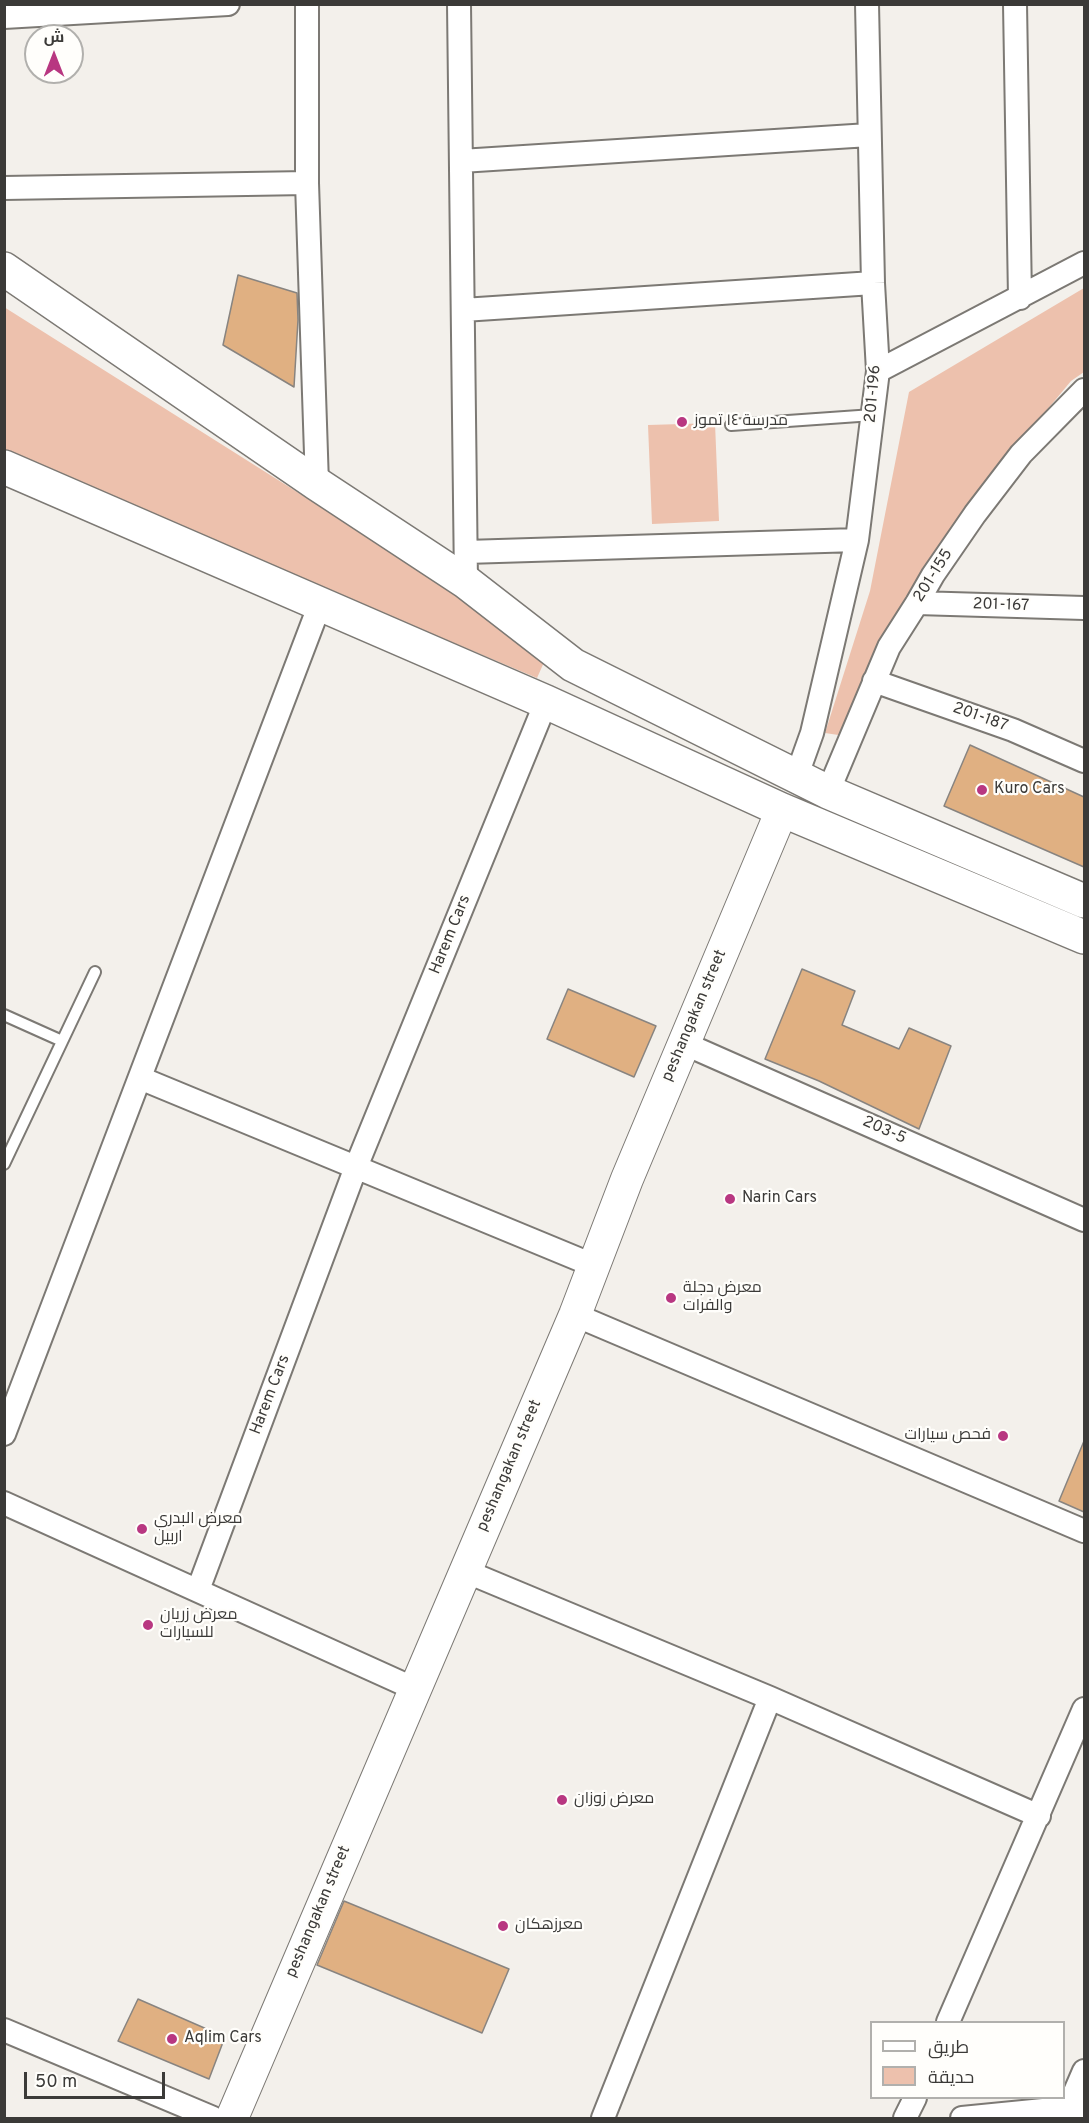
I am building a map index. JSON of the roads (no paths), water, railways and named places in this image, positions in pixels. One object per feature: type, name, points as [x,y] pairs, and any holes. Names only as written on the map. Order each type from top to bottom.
[{"type":"main road","points":[[4,269],[317,484],[466,567],[573,665],[828,792],[1084,901]]},
{"type":"main road","points":[[4,467],[546,702],[782,810],[1084,937]]},
{"type":"main road","points":[[546,702],[573,665]]},
{"type":"street","points":[[4,17],[228,4]]},
{"type":"street","points":[[307,4],[308,183],[317,484]]},
{"type":"street","points":[[459,4],[466,567],[857,540]]},
{"type":"street","name":"201-196","points":[[797,775],[812,733],[857,540],[878,371],[873,283],[867,4]]},
{"type":"street","points":[[1015,4],[1020,298]]},
{"type":"street","points":[[461,161],[869,135]]},
{"type":"street","points":[[4,188],[308,183]]},
{"type":"street","points":[[878,371],[1084,263]]},
{"type":"street","points":[[463,309],[873,283]]},
{"type":"street","name":"201-155","points":[[828,792],[889,647],[933,574],[969,521],[1021,454],[1084,390]]},
{"type":"street","name":"201-167","points":[[917,603],[1084,608]]},
{"type":"street","points":[[4,1434],[320,604]]},
{"type":"street","name":"201-187","points":[[874,681],[1013,730],[1084,761]]},
{"type":"street","name":"Harem Cars","points":[[198,1590],[356,1167],[546,702]]},
{"type":"street","points":[[812,733],[847,748]]},
{"type":"street","name":"peshangakan street","points":[[232,2118],[576,1315],[627,1179],[782,810]]},
{"type":"street","name":"203-5","points":[[683,1043],[1084,1220]]},
{"type":"street","points":[[140,1078],[595,1266]]},
{"type":"street","points":[[576,1315],[1084,1531]]},
{"type":"street","points":[[4,1503],[414,1689]]},
{"type":"street","points":[[465,1570],[770,1698],[1039,1816]]},
{"type":"street","points":[[603,2118],[770,1698]]},
{"type":"street","points":[[948,2021],[1084,1709]]},
{"type":"street","points":[[4,2030],[213,2118]]},
{"type":"street","points":[[962,2118],[1076,2107],[1084,2071]]},
{"type":"street","points":[[905,2118],[914,2099]]},
{"type":"lane","points":[[731,425],[873,415]]},
{"type":"lane","points":[[4,1164],[94,972]]},
{"type":"lane","points":[[4,1015],[62,1041]]},
{"type":"place","name":"مدرسة ١٤ تموز","points":[[682,422]]},
{"type":"place","name":"Kuro Cars","points":[[982,790]]},
{"type":"place","name":"Narin Cars","points":[[730,1199]]},
{"type":"place","name":"معرض دجلة والفرات","points":[[671,1298]]},
{"type":"place","name":"فحص سيارات","points":[[1003,1436]]},
{"type":"place","name":"معرض البدري اربيل","points":[[142,1529]]},
{"type":"place","name":"معرض زريان للسيارات","points":[[148,1625]]},
{"type":"place","name":"معرض زوزان","points":[[562,1800]]},
{"type":"place","name":"معرزهكان","points":[[503,1926]]},
{"type":"place","name":"Aqlim Cars","points":[[172,2039]]}]
